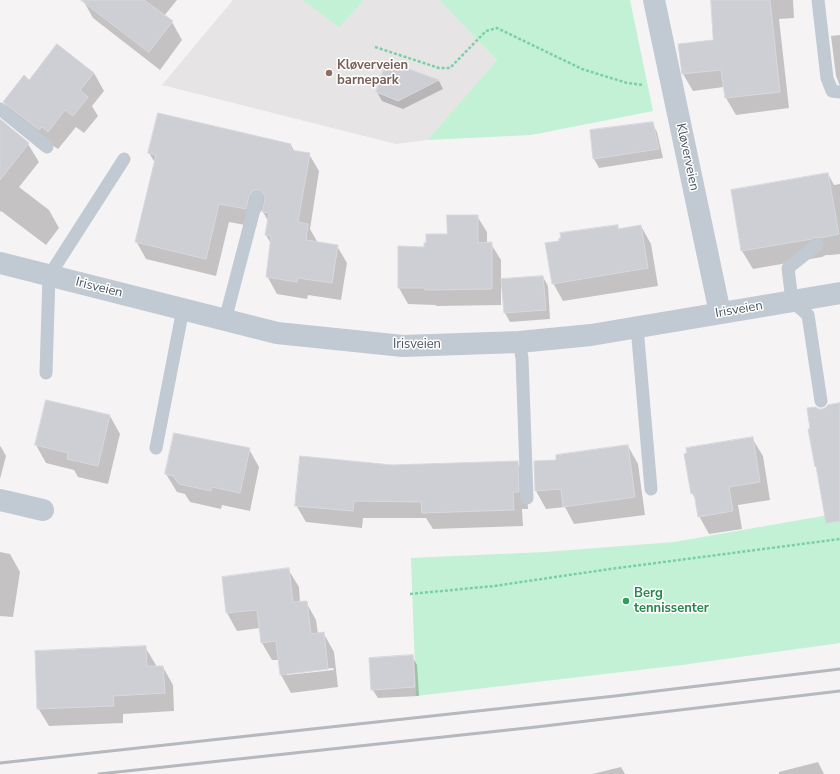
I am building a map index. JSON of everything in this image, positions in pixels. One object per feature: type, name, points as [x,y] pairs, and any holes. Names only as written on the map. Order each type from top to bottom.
[{"type":"street","name":"Kløverveien","points":[[654,0],[720,313]]},
{"type":"street","name":"Irisveien","points":[[0,263],[277,333],[403,346],[519,342],[591,335],[840,293]]},
{"type":"street","points":[[0,500],[43,510]]},
{"type":"lane","points":[[818,0],[827,78],[832,91],[840,92]]},
{"type":"lane","points":[[0,109],[47,147]]},
{"type":"lane","points":[[46,373],[49,276],[124,159]]},
{"type":"lane","points":[[225,320],[257,198]]},
{"type":"lane","points":[[817,245],[788,268],[792,301],[808,315],[821,401]]},
{"type":"lane","points":[[156,448],[183,309]]},
{"type":"lane","points":[[637,327],[651,489]]},
{"type":"lane","points":[[519,342],[522,358],[527,498]]},
{"type":"path","points":[[375,47],[439,68],[450,68],[486,31],[497,28],[582,70],[627,83],[672,88]]},
{"type":"path","points":[[410,594],[494,586],[610,569],[840,539]]},
{"type":"shaded area","name":"Kløverveien barnepark","points":[[233,0],[303,0],[339,26],[364,0],[439,0],[497,60],[427,140],[396,144],[162,85]]},
{"type":"green space","points":[[303,0],[364,0],[339,27]]},
{"type":"green space","points":[[439,0],[630,0],[653,111],[531,135],[427,140],[497,60]]},
{"type":"green space","name":"Berg tennissenter","points":[[840,513],[840,643],[682,665],[416,696],[411,558],[545,552],[674,542]]},
{"type":"building","points":[[81,0],[144,0],[173,21],[149,52]]},
{"type":"building","points":[[711,0],[770,0],[780,92],[725,98],[721,70],[682,74],[678,44],[713,40]]},
{"type":"building","points":[[57,44],[94,73],[80,90],[88,97],[73,116],[65,110],[48,132],[42,127],[39,130],[3,102],[24,75],[29,80]]},
{"type":"building","points":[[387,61],[439,80],[398,101],[376,92]]},
{"type":"building","points":[[158,113],[291,144],[290,150],[310,153],[298,222],[308,224],[306,240],[338,245],[332,283],[298,278],[297,282],[266,277],[271,236],[265,235],[269,213],[262,212],[265,196],[259,190],[255,190],[251,193],[246,209],[219,204],[206,259],[135,242],[156,155],[148,153]]},
{"type":"building","points":[[0,119],[29,143],[0,180]]},
{"type":"building","points":[[653,122],[659,149],[593,159],[590,130]]},
{"type":"building","points":[[828,173],[839,234],[741,251],[731,190]]},
{"type":"building","points":[[447,215],[478,215],[478,243],[492,242],[492,289],[425,290],[425,288],[398,288],[398,246],[424,247],[424,243],[426,243],[426,234],[447,234]]},
{"type":"building","points":[[618,225],[618,229],[641,225],[648,268],[552,284],[545,243],[559,241],[559,238],[561,238],[560,233]]},
{"type":"building","points":[[543,276],[546,310],[504,313],[501,279]]},
{"type":"building","points":[[46,400],[110,415],[98,466],[67,459],[68,453],[35,445]]},
{"type":"building","points":[[840,403],[840,521],[826,523],[808,429],[810,429],[807,408],[816,407],[818,409],[823,409],[828,405]]},
{"type":"building","points":[[174,433],[250,448],[240,493],[212,487],[211,491],[179,484],[173,476],[165,474]]},
{"type":"building","points":[[753,437],[760,482],[729,487],[733,511],[698,517],[694,493],[691,494],[684,454],[687,453],[686,448]]},
{"type":"building","points":[[628,445],[635,497],[563,507],[561,489],[535,491],[534,461],[556,460],[556,455]]},
{"type":"building","points":[[300,456],[392,465],[518,461],[519,492],[513,492],[514,510],[422,513],[421,502],[354,501],[353,511],[295,506]]},
{"type":"building","points":[[289,568],[293,602],[307,601],[311,634],[324,632],[328,669],[280,675],[276,641],[261,643],[257,610],[226,613],[222,577]]},
{"type":"building","points":[[146,646],[147,666],[163,666],[165,693],[113,696],[114,706],[37,709],[35,651]]},
{"type":"building","points":[[413,655],[415,687],[371,690],[369,658]]},
{"type":"railway","points":[[0,763],[615,696],[840,669]]},
{"type":"railway","points":[[99,774],[536,727],[840,691]]},
{"type":"place","name":"Kløverveien barnepark","points":[[329,73]]},
{"type":"place","name":"Berg tennissenter","points":[[626,601]]}]
